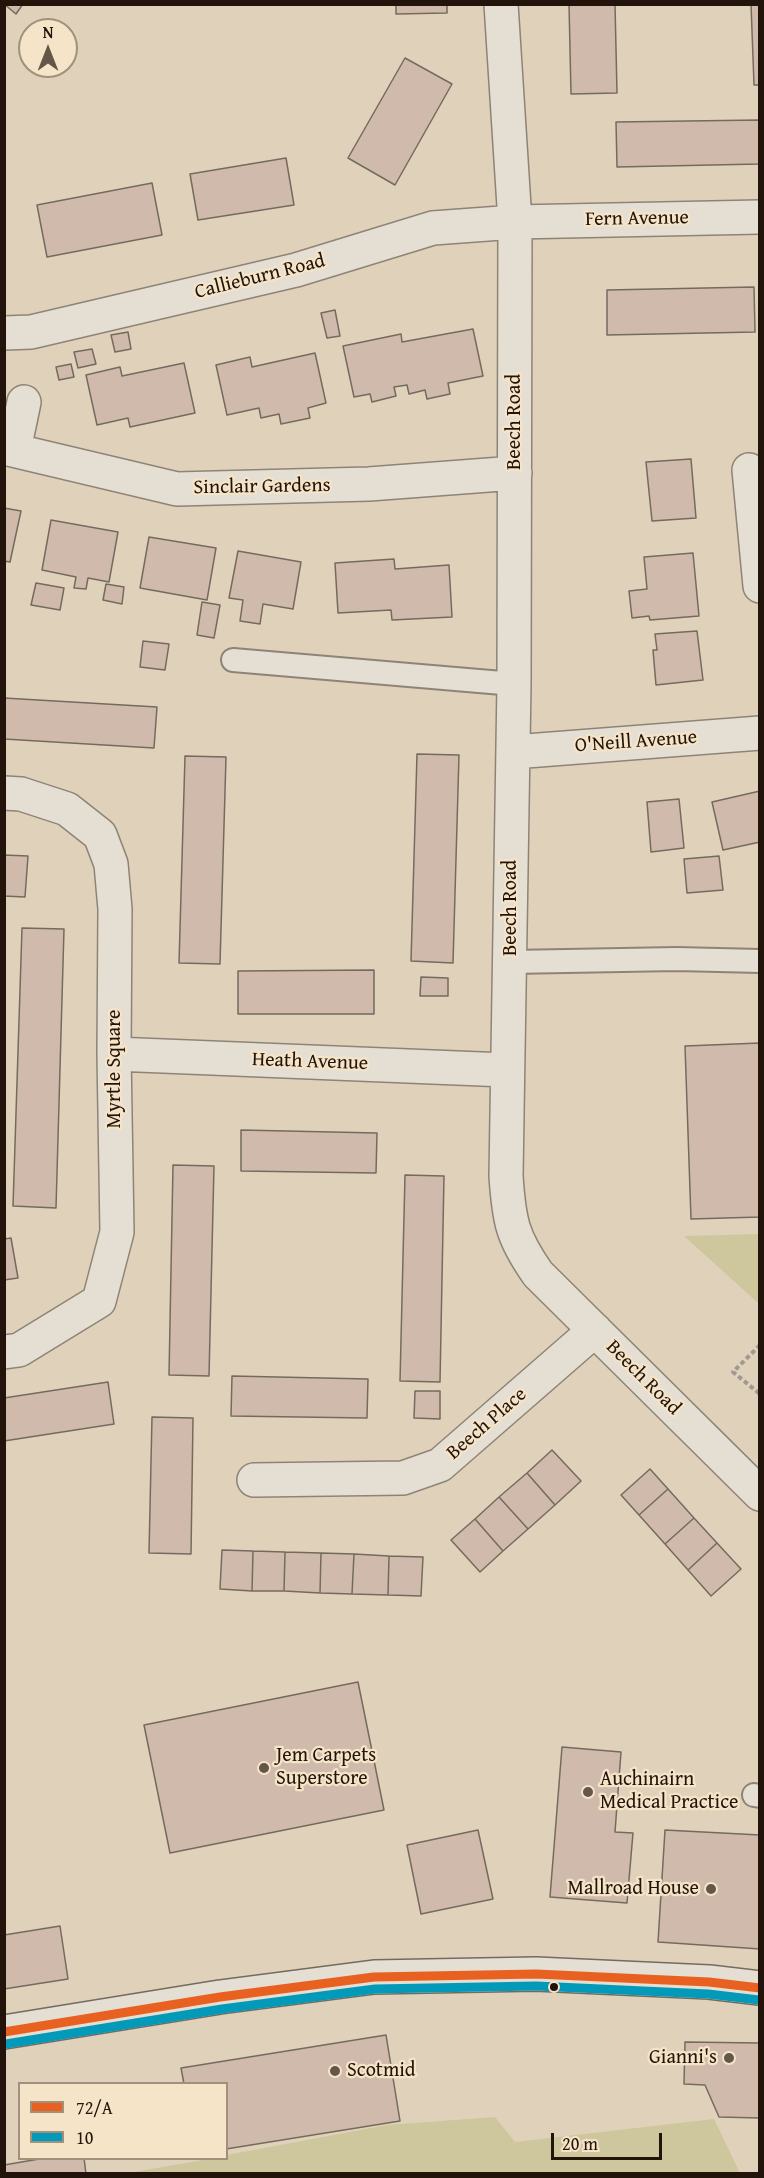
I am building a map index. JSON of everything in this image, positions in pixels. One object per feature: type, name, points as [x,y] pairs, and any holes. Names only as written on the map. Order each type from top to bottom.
[{"type":"street","name":"Beech Road","points":[[501,4],[515,222],[514,684],[511,962],[506,1070],[508,1217],[519,1246],[538,1274],[759,1494]]},
{"type":"street","name":"Fern Avenue","points":[[515,222],[759,217]]},
{"type":"street","name":"Callieburn Road","points":[[4,333],[31,332],[296,270],[433,228],[515,222]]},
{"type":"street","name":"Sinclair Gardens","points":[[24,402],[9,449],[177,489],[369,484],[515,473]]},
{"type":"street","points":[[749,470],[759,586]]},
{"type":"street","name":"O'Neill Avenue","points":[[513,752],[759,734]]},
{"type":"street","name":"Myrtle Square","points":[[4,793],[21,794],[67,809],[100,835],[111,864],[115,909],[114,1054],[117,1232],[99,1301],[19,1350],[4,1352]]},
{"type":"street","name":"Heath Avenue","points":[[114,1054],[506,1070]]},
{"type":"street","name":"Beech Place","points":[[254,1480],[403,1478],[440,1465],[595,1330]]},
{"type":"street","points":[[4,2032],[220,1997],[374,1977],[536,1974],[709,1982],[759,1988]]},
{"type":"lane","points":[[233,660],[514,684]]},
{"type":"lane","points":[[511,962],[677,959],[759,962]]},
{"type":"path","points":[[759,1345],[733,1372],[759,1394]]},
{"type":"shaded area","points":[[759,1234],[758,1303],[684,1236]]},
{"type":"shaded area","points":[[495,2117],[515,2142],[714,2119],[740,2173],[128,2173],[203,2160],[228,2160],[228,2155],[387,2125]]},
{"type":"building","points":[[4,4],[23,4],[16,14]]},
{"type":"building","points":[[396,4],[447,4],[447,13],[396,14]]},
{"type":"building","points":[[569,4],[615,4],[617,93],[571,94]]},
{"type":"building","points":[[751,4],[760,4],[760,85],[754,85]]},
{"type":"building","points":[[405,58],[452,84],[395,185],[348,158]]},
{"type":"building","points":[[759,120],[760,164],[617,167],[616,122]]},
{"type":"building","points":[[286,158],[294,205],[198,220],[190,174]]},
{"type":"building","points":[[152,183],[162,235],[47,257],[37,205]]},
{"type":"building","points":[[754,287],[755,332],[607,335],[607,290]]},
{"type":"building","points":[[335,310],[340,336],[327,338],[321,313]]},
{"type":"building","points":[[473,329],[483,376],[448,383],[450,394],[427,399],[425,390],[409,394],[407,385],[394,387],[396,396],[372,402],[370,394],[354,397],[343,346],[401,334],[402,342]]},
{"type":"building","points":[[128,332],[131,349],[115,352],[111,335]]},
{"type":"building","points":[[92,349],[96,364],[78,368],[74,352]]},
{"type":"building","points":[[315,353],[326,403],[308,408],[310,418],[281,424],[279,414],[261,418],[259,408],[227,415],[216,365],[250,357],[252,367]]},
{"type":"building","points":[[184,363],[195,413],[130,427],[128,418],[97,425],[86,375],[120,367],[122,376]]},
{"type":"building","points":[[71,364],[74,377],[59,380],[56,367]]},
{"type":"building","points":[[691,459],[696,518],[652,521],[646,462]]},
{"type":"building","points":[[4,508],[21,511],[10,562],[4,561]]},
{"type":"building","points":[[51,520],[118,532],[109,582],[88,578],[86,589],[74,588],[76,577],[42,570]]},
{"type":"building","points":[[149,537],[216,548],[207,600],[140,588]]},
{"type":"building","points":[[238,551],[301,562],[293,609],[263,604],[260,624],[240,621],[243,600],[229,598]]},
{"type":"building","points":[[693,553],[699,616],[650,620],[649,616],[632,618],[629,591],[647,589],[644,557]]},
{"type":"building","points":[[394,559],[395,569],[449,565],[452,617],[392,620],[391,610],[338,613],[335,563]]},
{"type":"building","points":[[36,583],[64,588],[60,610],[31,605]]},
{"type":"building","points":[[106,584],[124,587],[122,604],[103,600]]},
{"type":"building","points":[[202,602],[220,605],[214,638],[197,635]]},
{"type":"building","points":[[697,631],[703,680],[656,685],[653,650],[657,650],[655,634]]},
{"type":"building","points":[[143,641],[169,644],[165,670],[140,667]]},
{"type":"building","points":[[4,698],[157,707],[154,748],[4,739]]},
{"type":"building","points":[[417,754],[459,755],[453,963],[411,961]]},
{"type":"building","points":[[185,756],[226,757],[220,964],[179,963]]},
{"type":"building","points":[[760,791],[760,842],[723,850],[712,802]]},
{"type":"building","points":[[679,799],[684,848],[651,852],[647,802]]},
{"type":"building","points":[[4,855],[28,856],[25,897],[4,896]]},
{"type":"building","points":[[719,856],[723,890],[687,893],[684,859]]},
{"type":"building","points":[[22,928],[64,929],[56,1208],[13,1206]]},
{"type":"building","points":[[374,970],[374,1014],[238,1014],[238,971]]},
{"type":"building","points":[[421,977],[448,978],[448,996],[420,996]]},
{"type":"building","points":[[760,1043],[760,1217],[691,1219],[685,1046]]},
{"type":"building","points":[[241,1130],[377,1133],[376,1173],[241,1171]]},
{"type":"building","points":[[173,1165],[214,1166],[209,1376],[169,1375]]},
{"type":"building","points":[[405,1175],[444,1176],[440,1382],[400,1381]]},
{"type":"building","points":[[11,1238],[18,1278],[4,1280],[4,1239]]},
{"type":"building","points":[[232,1376],[368,1379],[367,1418],[231,1416]]},
{"type":"building","points":[[108,1382],[114,1424],[4,1441],[4,1398]]},
{"type":"building","points":[[415,1391],[440,1391],[440,1419],[414,1418]]},
{"type":"building","points":[[152,1417],[193,1418],[191,1554],[149,1553]]},
{"type":"building","points":[[552,1450],[581,1481],[555,1505],[527,1473]]},
{"type":"building","points":[[650,1469],[668,1489],[639,1515],[621,1495]]},
{"type":"building","points":[[527,1473],[555,1505],[528,1529],[499,1497]]},
{"type":"building","points":[[668,1489],[694,1518],[665,1544],[639,1515]]},
{"type":"building","points":[[499,1497],[528,1529],[503,1551],[475,1519]]},
{"type":"building","points":[[694,1518],[717,1543],[688,1570],[665,1544]]},
{"type":"building","points":[[475,1519],[503,1551],[480,1572],[451,1540]]},
{"type":"building","points":[[717,1543],[741,1569],[711,1596],[688,1570]]},
{"type":"building","points":[[222,1550],[253,1551],[252,1591],[220,1589]]},
{"type":"building","points":[[253,1551],[285,1552],[284,1591],[252,1591]]},
{"type":"building","points":[[285,1552],[321,1553],[320,1593],[284,1591]]},
{"type":"building","points":[[321,1553],[354,1554],[352,1594],[320,1593]]},
{"type":"building","points":[[354,1554],[389,1556],[388,1595],[352,1594]]},
{"type":"building","points":[[389,1556],[423,1557],[421,1596],[388,1595]]},
{"type":"building","name":"Jem Carpets Superstore","points":[[358,1682],[384,1810],[170,1853],[144,1725]]},
{"type":"building","name":"Auchinairn Medical Practice","points":[[562,1747],[621,1752],[615,1832],[633,1833],[627,1903],[550,1897]]},
{"type":"building","points":[[478,1830],[493,1899],[421,1914],[407,1845]]},
{"type":"building","name":"Mallroad House","points":[[665,1830],[760,1835],[760,1949],[658,1942]]},
{"type":"building","points":[[60,1926],[68,1979],[4,1989],[4,1935]]},
{"type":"building","points":[[386,2035],[400,2121],[228,2149],[228,2082],[184,2082],[181,2068]]},
{"type":"building","points":[[685,2042],[760,2043],[760,2118],[719,2117],[705,2085],[684,2084]]},
{"type":"building","points":[[33,2160],[84,2160],[86,2174],[4,2174],[4,2165]]},
{"type":"transit line","name":"72/A","points":[[4,2032],[220,1997],[374,1977],[536,1974],[709,1982],[760,1988]]},
{"type":"transit line","name":"10","points":[[6,2044],[222,2009],[375,1989],[536,1986],[708,1994],[759,2000]]},
{"type":"place","name":"Jem Carpets Superstore","points":[[264,1768]]},
{"type":"place","name":"Auchinairn Medical Practice","points":[[588,1792]]},
{"type":"place","name":"Mallroad House","points":[[711,1889]]},
{"type":"place","name":"Gianni's","points":[[729,2058]]},
{"type":"place","name":"Scotmid","points":[[335,2071]]}]
